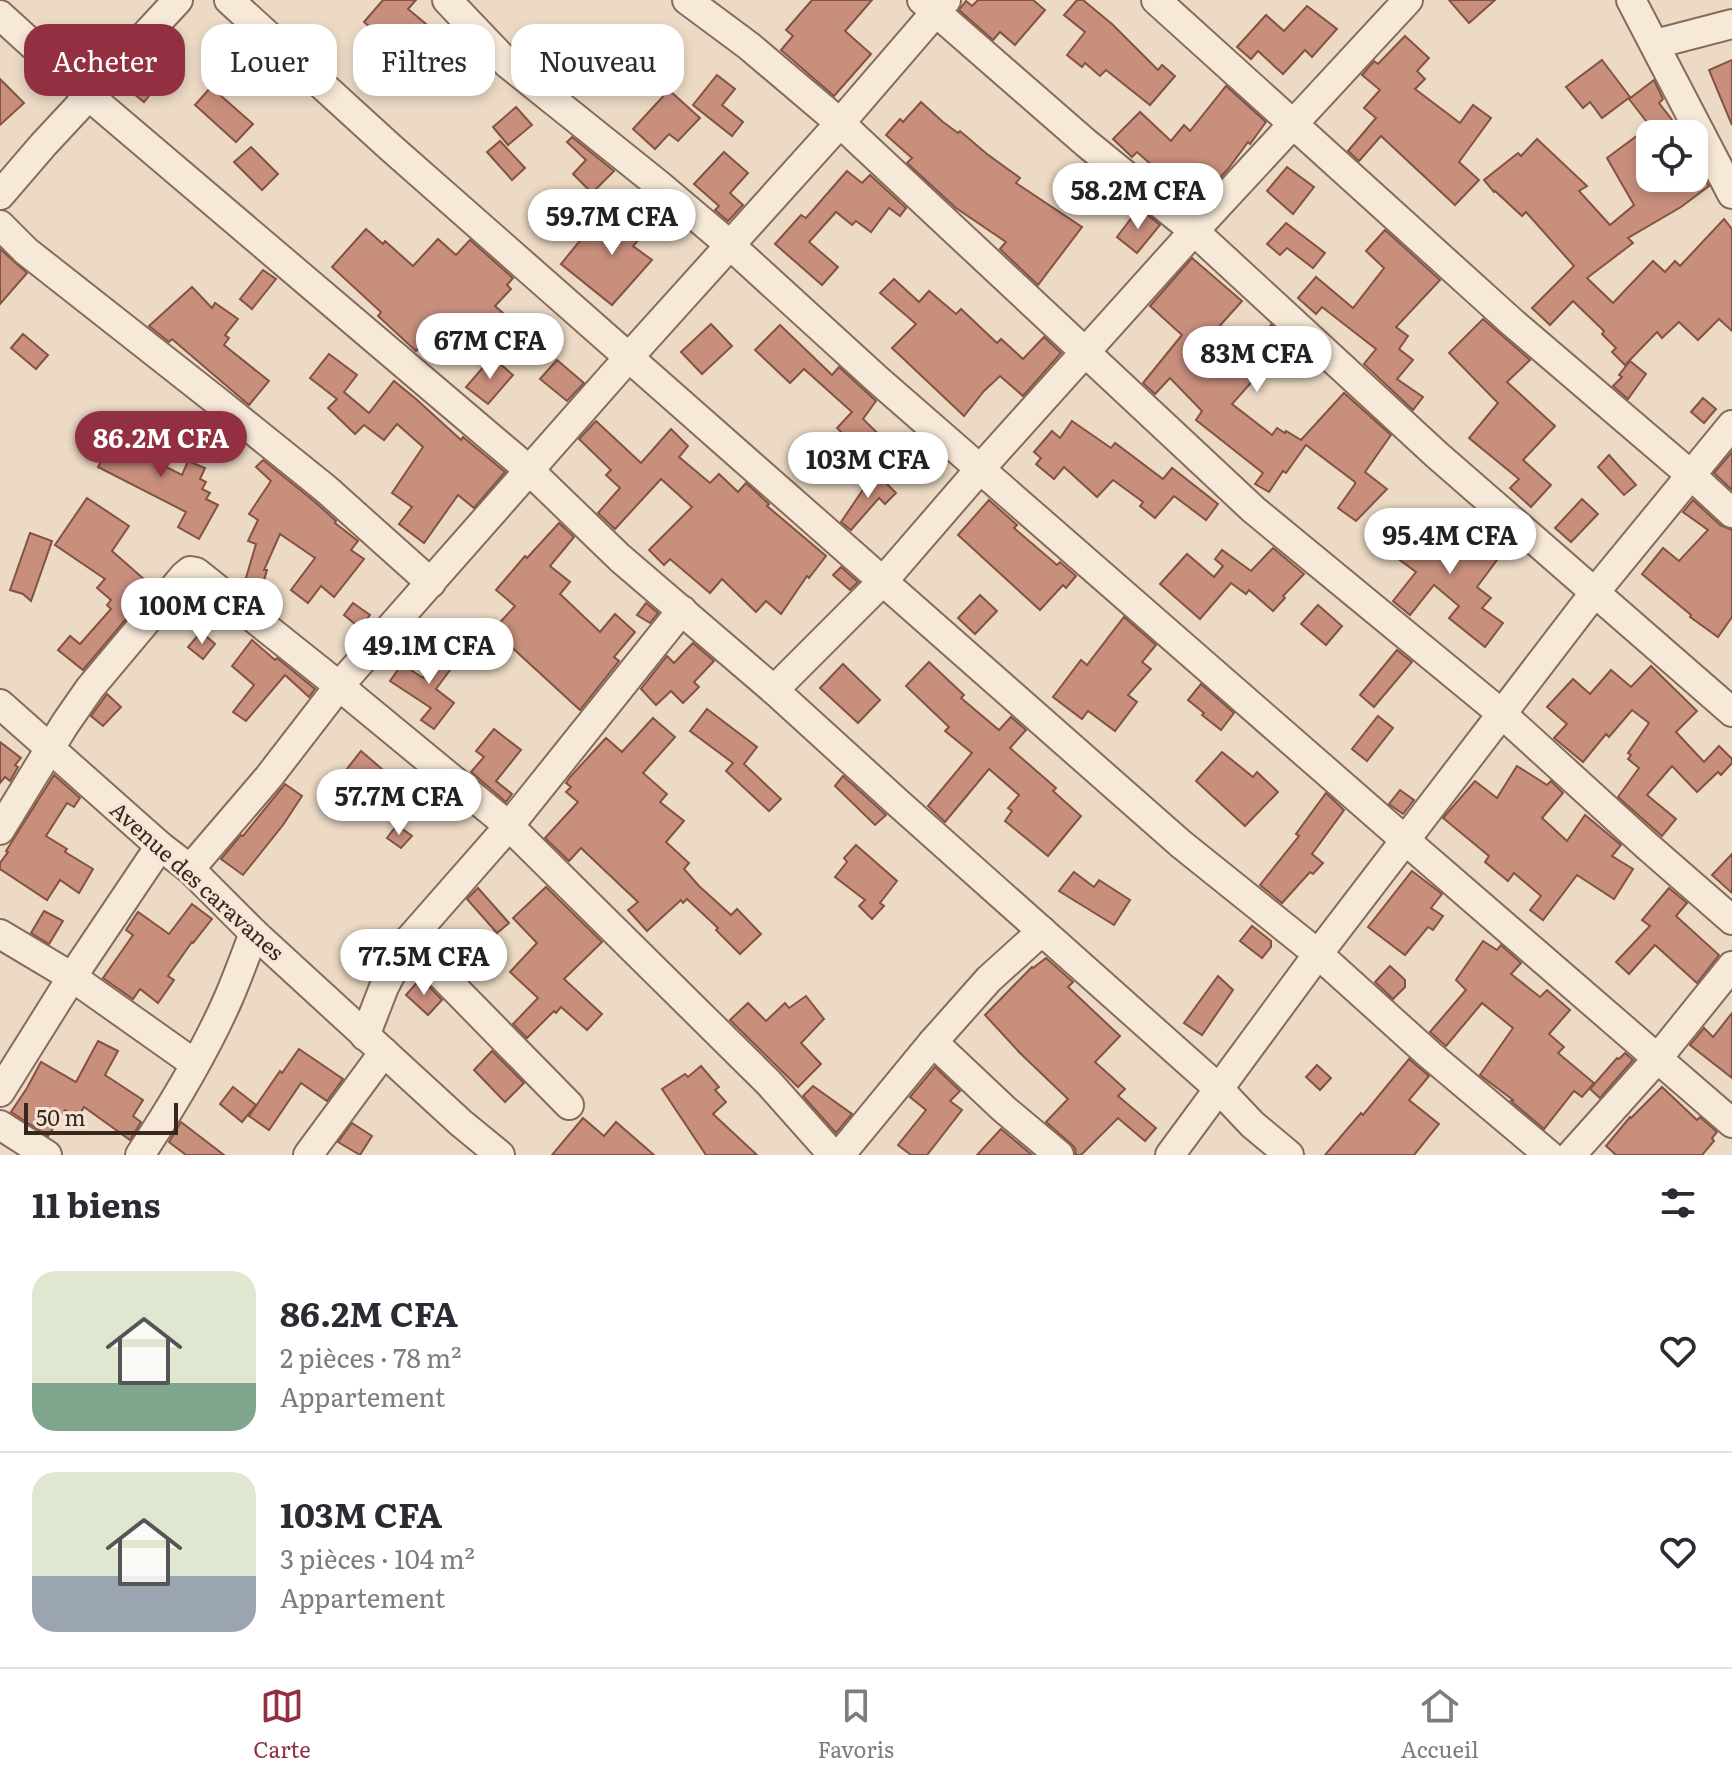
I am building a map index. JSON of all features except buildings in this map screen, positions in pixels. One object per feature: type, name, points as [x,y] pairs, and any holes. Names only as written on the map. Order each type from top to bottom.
[{"type":"street","points":[[0,195],[178,0]]},
{"type":"street","points":[[229,0],[390,147],[1181,844],[1318,954],[1430,1055],[1549,1155]]},
{"type":"street","points":[[447,0],[508,64],[730,245],[866,370],[1732,1123]]},
{"type":"street","points":[[687,0],[749,46],[840,123],[1254,510],[1502,714],[1732,920]]},
{"type":"street","points":[[1156,0],[1513,323],[1732,513]]},
{"type":"street","points":[[774,690],[884,580],[1194,231],[1408,0]]},
{"type":"street","points":[[1631,0],[1732,194]]},
{"type":"street","points":[[190,869],[268,778],[339,686],[840,123],[935,4],[1086,143],[1194,231],[1437,455],[1732,712]]},
{"type":"street","points":[[0,15],[90,97],[530,471],[620,558],[774,690],[1289,1155]]},
{"type":"street","points":[[1655,44],[1732,24]]},
{"type":"street","points":[[0,225],[26,251],[326,489],[431,583]]},
{"type":"street","points":[[1170,1155],[1318,954],[1595,592],[1732,425]]},
{"type":"street","points":[[0,830],[90,688],[190,571],[196,572],[509,826],[769,1083],[833,1155]]},
{"type":"street","points":[[308,1155],[374,1044],[384,987],[408,941],[509,826],[682,610]]},
{"type":"street","name":"Avenue des caravanes","points":[[0,704],[190,869],[374,1044],[500,1155]]},
{"type":"street","points":[[0,1092],[160,846]]},
{"type":"street","points":[[840,1155],[989,979],[1042,931]]},
{"type":"street","points":[[140,1155],[195,1064],[228,998],[254,933]]},
{"type":"street","points":[[0,934],[72,977],[195,1064]]},
{"type":"street","points":[[408,941],[569,1105]]},
{"type":"street","points":[[1571,1155],[1657,1059],[1732,966]]},
{"type":"street","points":[[933,1042],[1004,1109],[1059,1155]]},
{"type":"street","points":[[0,1125],[47,1155]]}]
